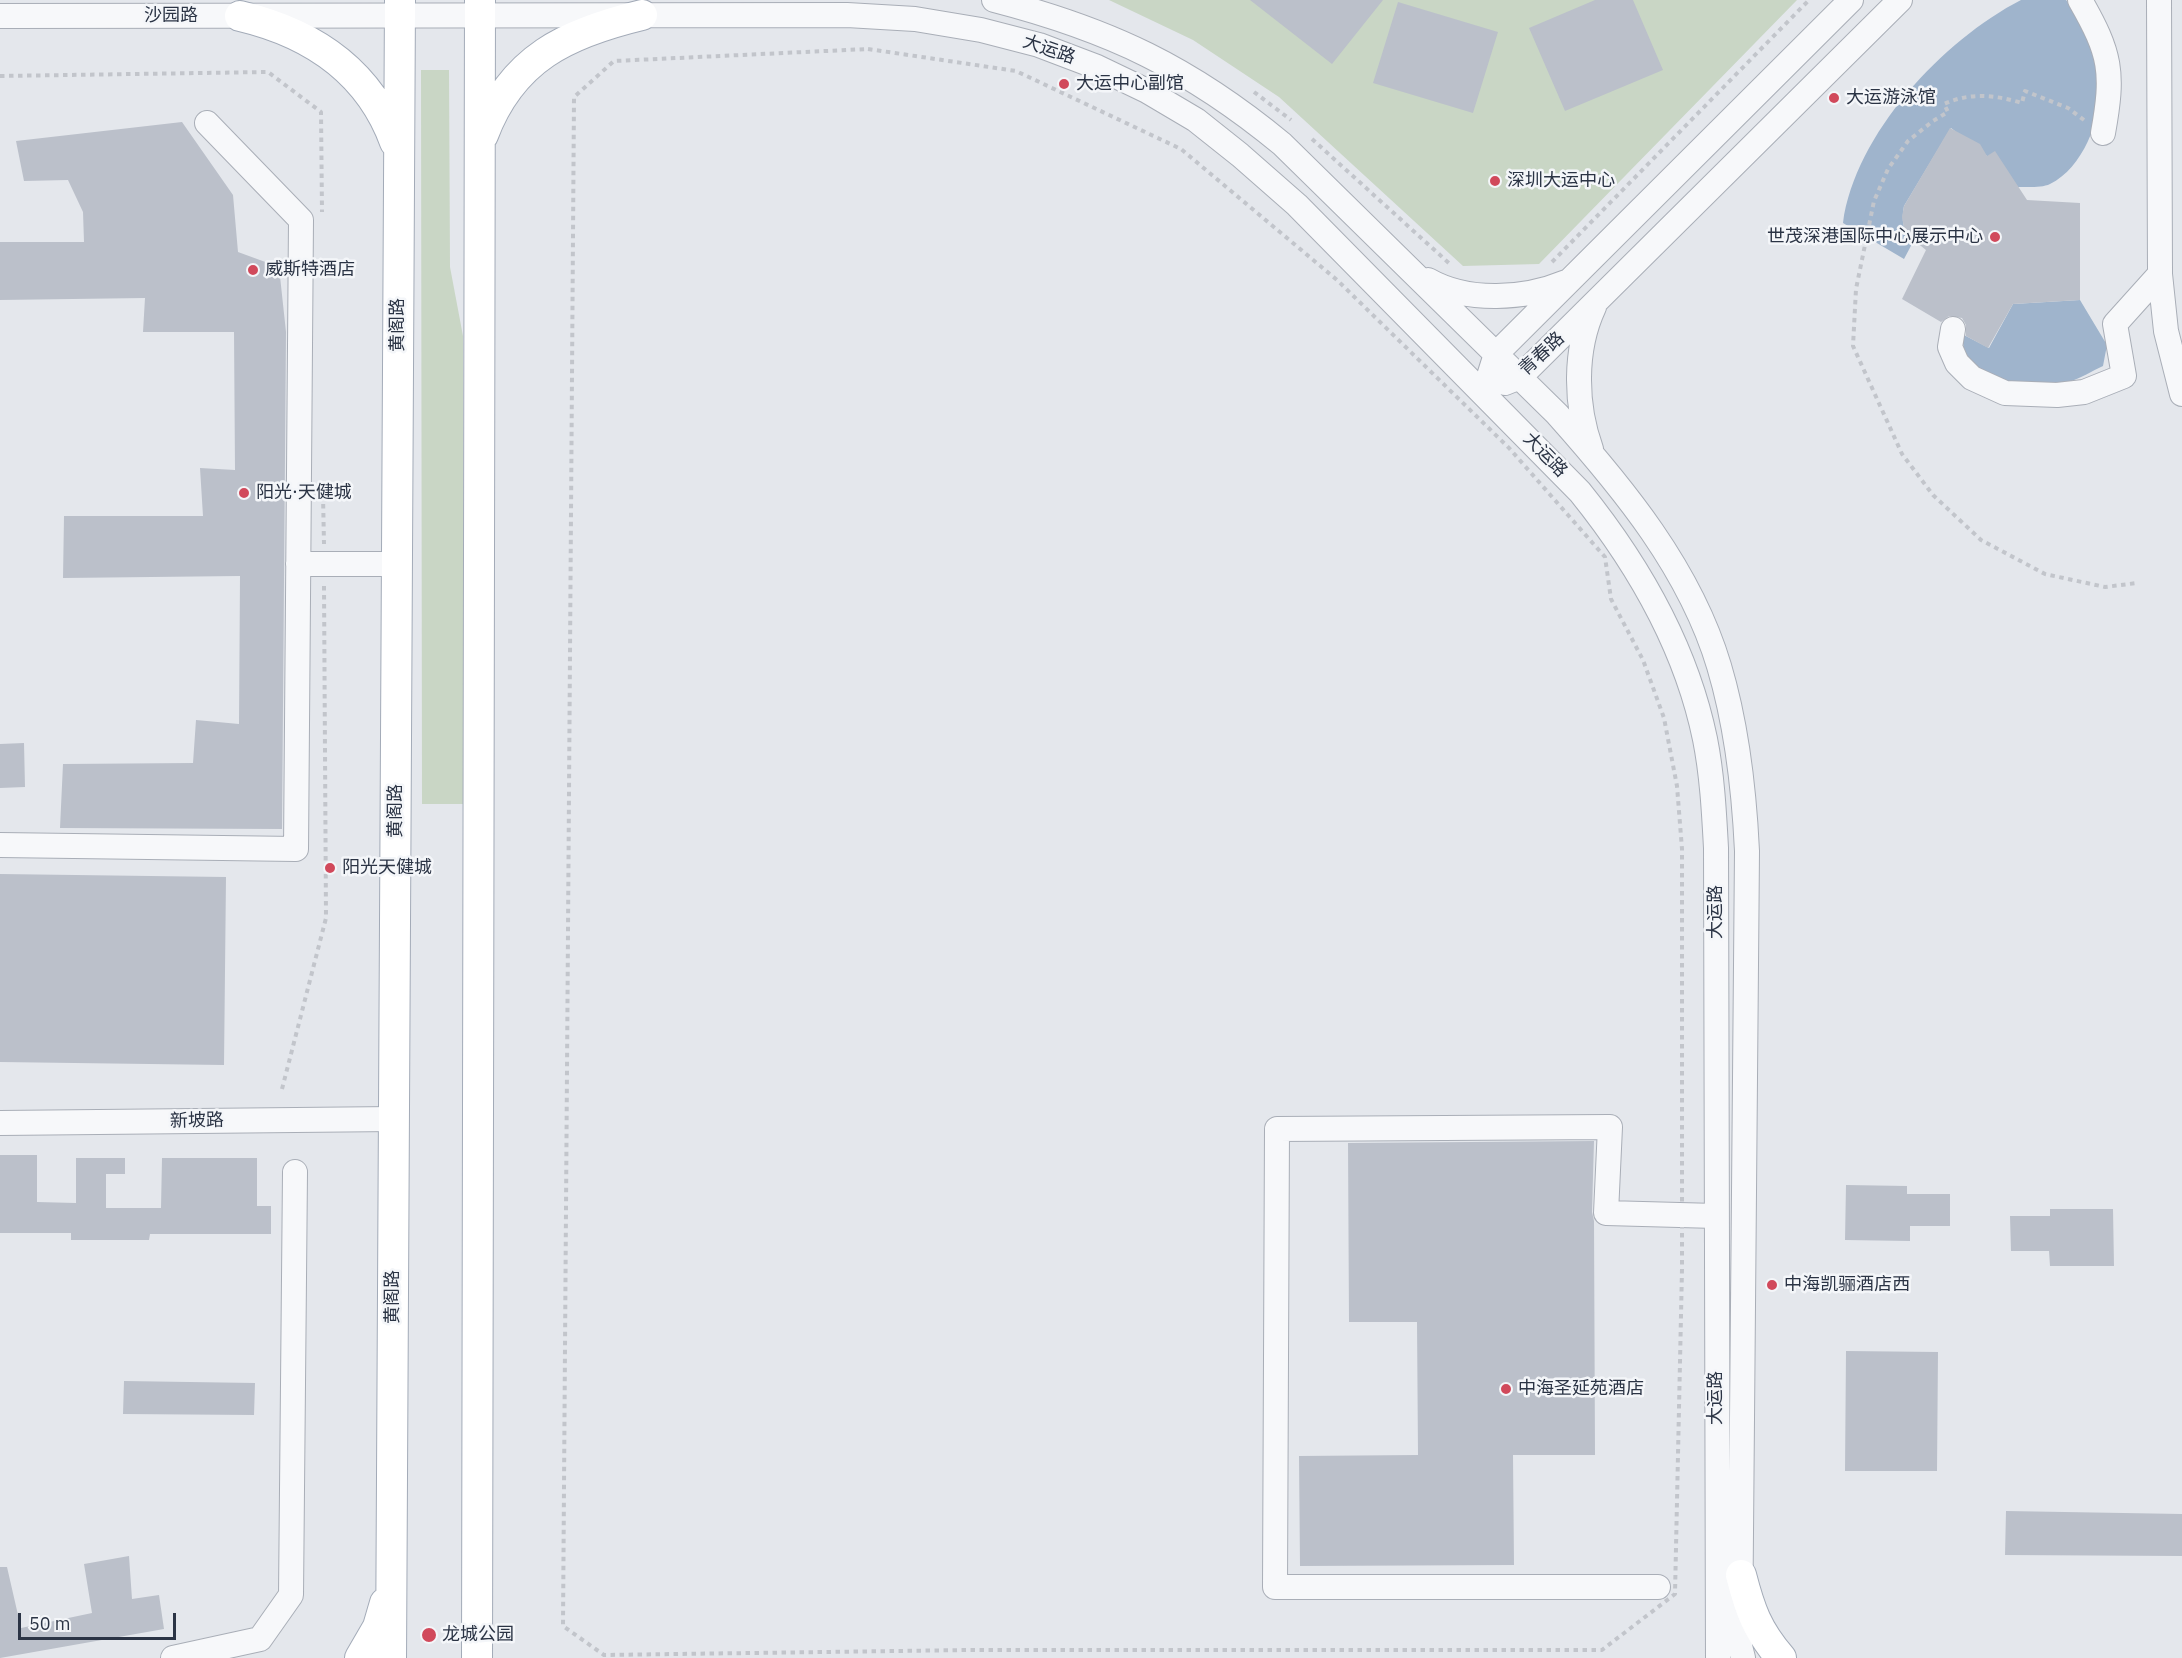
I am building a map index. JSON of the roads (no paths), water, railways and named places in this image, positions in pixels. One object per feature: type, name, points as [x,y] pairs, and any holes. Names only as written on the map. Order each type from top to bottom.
[{"type":"main road","points":[[477,1658],[480,7]]},
{"type":"main road","name":"黄阁路","points":[[391,1658],[400,8]]},
{"type":"main road","points":[[480,144],[492,113],[502,96],[530,65],[559,42],[597,25],[642,15]]},
{"type":"main road","points":[[240,16],[267,22],[290,32],[345,64],[366,88],[386,118],[399,154]]},
{"type":"main road","points":[[1741,1575],[1750,1613],[1763,1638],[1781,1658]]},
{"type":"main road","points":[[360,1658],[378,1627],[392,1583]]},
{"type":"street","name":"大运路","points":[[994,0],[1092,29],[1150,55],[1194,78],[1238,107],[1282,144],[1520,377],[1593,454],[1628,497],[1664,549],[1695,606],[1719,664],[1735,727],[1744,790],[1747,862],[1740,1646],[1743,1658]]},
{"type":"street","name":"青春路","points":[[1484,392],[1496,354],[1851,0]]},
{"type":"street","name":"青春路","points":[[1484,392],[1520,377],[1900,0]]},
{"type":"street","points":[[2080,0],[2103,46],[2109,68],[2110,91],[2103,133]]},
{"type":"street","points":[[2159,0],[2160,274],[2166,331],[2182,394]]},
{"type":"street","name":"大运路","points":[[451,15],[480,7],[642,15],[847,15],[915,19],[981,30],[1029,42],[1097,66],[1196,120],[1240,154],[1297,206],[1484,392],[1548,457],[1613,532],[1644,582],[1671,634],[1692,691],[1705,738],[1713,793],[1716,848],[1718,1658]]},
{"type":"street","name":"沙园路","points":[[0,16],[240,16],[400,8],[451,15]]},
{"type":"street","points":[[0,845],[297,849],[301,220],[207,123]]},
{"type":"street","points":[[1413,271],[1434,284],[1479,295],[1551,288],[1572,279]]},
{"type":"street","points":[[1953,329],[1950,347],[1957,363],[1972,378],[2005,393],[2057,395],[2084,392],[2124,376],[2115,324],[2160,274]]},
{"type":"street","points":[[1593,454],[1582,414],[1579,378],[1583,338],[1596,302]]},
{"type":"street","points":[[298,564],[397,564]]},
{"type":"street","name":"新坡路","points":[[0,1123],[394,1119]]},
{"type":"street","points":[[1658,1587],[1275,1587],[1277,1129],[1610,1127],[1606,1213],[1716,1216]]},
{"type":"street","points":[[173,1658],[260,1639],[291,1595],[295,1172]]},
{"type":"water","points":[[2021,0],[2066,0],[2084,29],[2093,53],[2100,85],[2097,113],[2088,142],[2072,167],[2050,184],[2018,187],[1987,156],[1951,128],[1904,206],[1904,225],[1913,242],[1904,259],[1843,223],[1851,190],[1865,156],[1884,124],[1907,93],[1962,39],[1991,17]]},
{"type":"water","points":[[2080,300],[2107,345],[2103,366],[2078,379],[2054,385],[2037,386],[2002,380],[1986,374],[1974,364],[1965,351],[1962,334],[1989,348],[2013,304]]},
{"type":"place","name":"大运中心副馆","points":[[1064,84]]},
{"type":"place","name":"大运游泳馆","points":[[1834,98]]},
{"type":"place","name":"深圳大运中心","points":[[1495,181]]},
{"type":"place","name":"世茂深港国际中心展示中心","points":[[1995,237]]},
{"type":"place","name":"威斯特酒店","points":[[253,270]]},
{"type":"place","name":"阳光·天健城","points":[[244,493]]},
{"type":"place","name":"阳光天健城","points":[[330,868]]},
{"type":"place","name":"中海凯骊酒店西","points":[[1772,1285]]},
{"type":"place","name":"中海圣延苑酒店","points":[[1506,1389]]},
{"type":"place","name":"龙城公园","points":[[429,1635]]}]
